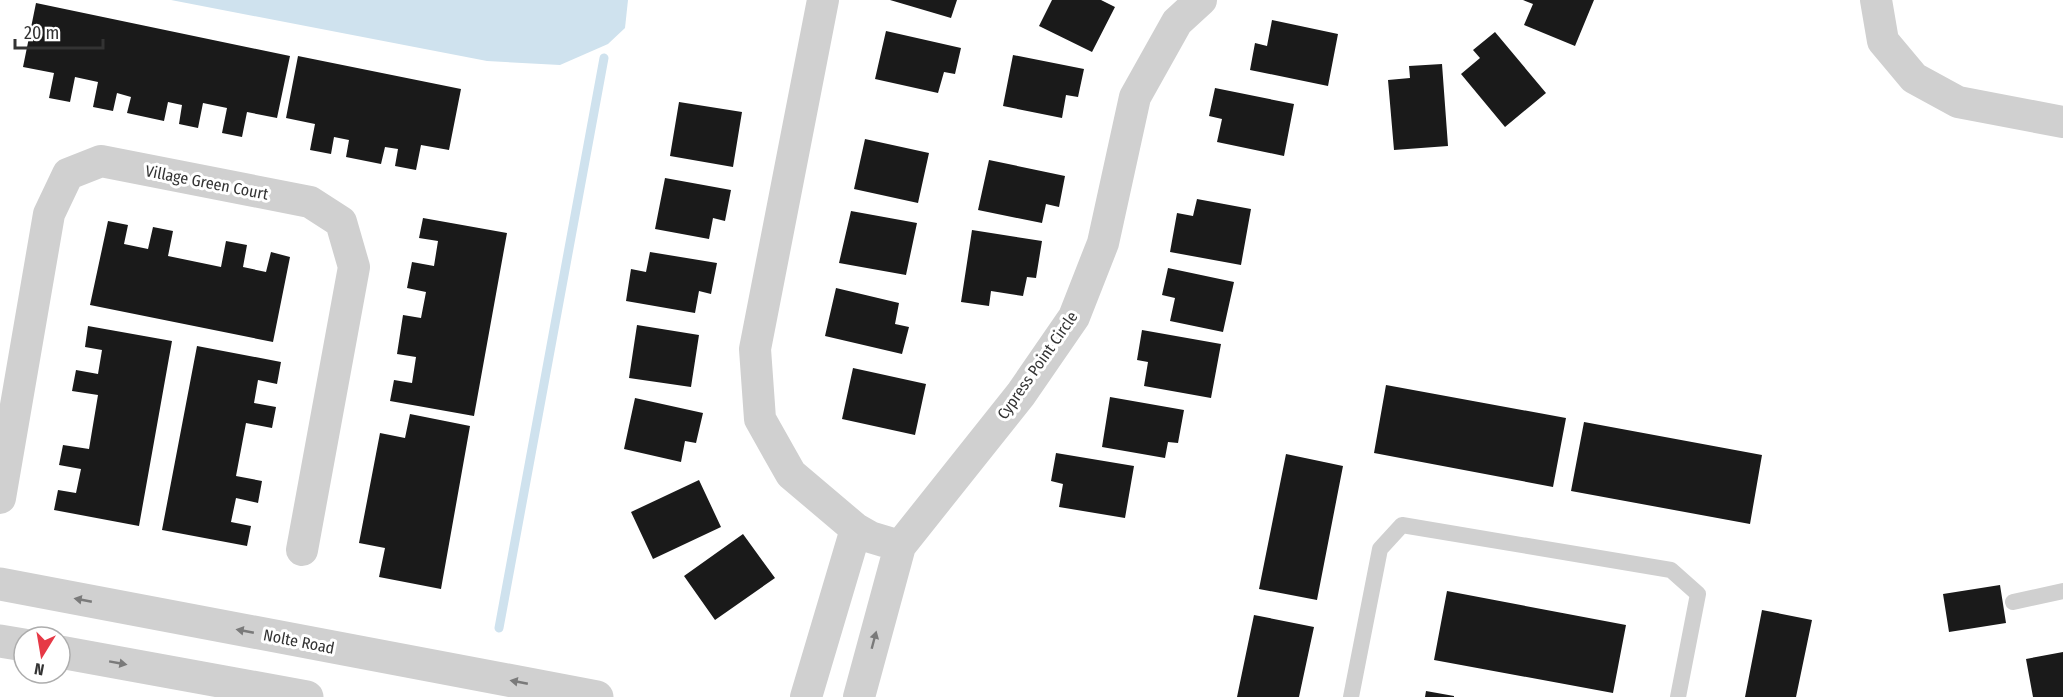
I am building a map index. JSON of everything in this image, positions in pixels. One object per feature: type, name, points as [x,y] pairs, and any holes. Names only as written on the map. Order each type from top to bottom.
[{"type":"street","points":[[823,0],[755,350],[760,419],[791,474],[863,533],[900,546]]},
{"type":"street","name":"Cypress Point Circle","points":[[859,697],[900,546],[1021,394],[1074,317],[1104,243],[1135,97],[1177,22],[1201,0]]},
{"type":"street","points":[[1876,0],[1883,41],[1914,78],[1958,102],[2063,122]]},
{"type":"street","name":"Village Green Court","points":[[0,498],[49,214],[68,174],[101,161],[310,202],[341,222],[354,267],[302,550]]},
{"type":"street","points":[[806,697],[863,533]]},
{"type":"street","points":[[821,697],[863,533]]},
{"type":"street","name":"Nolte Road","points":[[0,585],[597,697]]},
{"type":"street","points":[[72,654],[306,697]]},
{"type":"lane","points":[[1351,697],[1380,549],[1402,525],[1671,570],[1698,594],[1678,697]]},
{"type":"lane","points":[[2013,602],[2063,591]]},
{"type":"water","points":[[171,0],[628,0],[625,28],[608,44],[560,65],[487,61]]},
{"type":"building","points":[[890,0],[957,0],[951,18]]},
{"type":"building","points":[[1052,0],[1101,0],[1115,7],[1092,52],[1039,26]]},
{"type":"building","points":[[1523,0],[1594,0],[1575,46],[1524,25],[1533,4]]},
{"type":"building","points":[[36,3],[290,56],[277,118],[247,112],[242,137],[222,133],[227,108],[203,103],[198,128],[179,124],[182,105],[168,102],[164,121],[127,113],[131,97],[117,93],[113,111],[93,107],[98,82],[75,77],[70,102],[49,98],[54,73],[23,67]]},
{"type":"building","points":[[1272,20],[1338,34],[1328,86],[1250,70],[1255,43],[1267,46]]},
{"type":"building","points":[[886,31],[961,48],[955,74],[944,72],[938,93],[875,79]]},
{"type":"building","points":[[1495,32],[1546,93],[1505,127],[1461,74],[1480,58],[1473,50]]},
{"type":"building","points":[[1013,55],[1084,69],[1078,97],[1066,95],[1062,118],[1003,106]]},
{"type":"building","points":[[298,56],[461,89],[449,150],[421,145],[416,170],[395,166],[398,149],[385,147],[381,164],[346,157],[349,140],[334,137],[331,154],[310,150],[315,124],[286,118]]},
{"type":"building","points":[[1442,64],[1448,146],[1394,150],[1388,80],[1410,78],[1409,66]]},
{"type":"building","points":[[1215,88],[1294,104],[1284,156],[1217,142],[1222,119],[1209,116]]},
{"type":"building","points":[[679,102],[742,112],[733,167],[670,156]]},
{"type":"building","points":[[865,139],[929,153],[918,203],[854,189]]},
{"type":"building","points":[[989,160],[1065,176],[1059,207],[1046,204],[1042,223],[978,210]]},
{"type":"building","points":[[665,178],[731,190],[725,221],[713,218],[709,239],[655,229]]},
{"type":"building","points":[[1197,199],[1251,209],[1241,265],[1170,252],[1177,213],[1193,216]]},
{"type":"building","points":[[851,211],[917,223],[906,275],[839,263]]},
{"type":"building","points":[[423,218],[507,233],[474,416],[390,401],[394,380],[412,383],[416,357],[397,354],[403,315],[421,318],[426,292],[407,288],[412,262],[434,266],[438,241],[419,238]]},
{"type":"building","points":[[108,221],[128,225],[124,244],[148,249],[153,227],[173,231],[168,256],[221,267],[226,241],[247,245],[243,267],[266,272],[271,252],[290,257],[273,342],[90,305]]},
{"type":"building","points":[[972,230],[1042,241],[1036,278],[1027,277],[1023,296],[991,291],[989,306],[961,302]]},
{"type":"building","points":[[650,252],[717,263],[711,294],[699,291],[695,313],[626,301],[631,269],[646,272]]},
{"type":"building","points":[[1168,268],[1234,282],[1223,332],[1170,321],[1175,298],[1162,295]]},
{"type":"building","points":[[836,288],[899,303],[895,324],[909,327],[902,354],[825,336]]},
{"type":"building","points":[[637,325],[699,335],[691,387],[629,378]]},
{"type":"building","points":[[88,326],[172,341],[139,526],[54,510],[58,490],[76,493],[81,469],[59,465],[63,445],[89,449],[98,395],[72,391],[76,370],[98,374],[102,350],[85,347]]},
{"type":"building","points":[[1142,330],[1221,344],[1211,398],[1144,386],[1148,362],[1137,360]]},
{"type":"building","points":[[197,346],[281,362],[277,384],[258,380],[254,403],[276,407],[272,428],[246,423],[236,476],[262,481],[258,503],[236,498],[231,522],[251,526],[247,546],[162,530]]},
{"type":"building","points":[[853,368],[926,384],[915,435],[842,419]]},
{"type":"building","points":[[1386,385],[1566,418],[1553,487],[1374,453]]},
{"type":"building","points":[[1110,397],[1184,410],[1178,443],[1168,442],[1165,458],[1102,447]]},
{"type":"building","points":[[635,398],[703,413],[696,443],[685,441],[681,462],[624,449]]},
{"type":"building","points":[[410,414],[470,426],[441,589],[379,577],[385,548],[359,543],[380,433],[405,438]]},
{"type":"building","points":[[1584,422],[1762,455],[1750,524],[1571,491]]},
{"type":"building","points":[[1056,453],[1134,466],[1125,518],[1059,507],[1063,484],[1051,481]]},
{"type":"building","points":[[1286,454],[1343,466],[1317,600],[1259,589]]},
{"type":"building","points":[[699,480],[721,527],[653,559],[631,512]]},
{"type":"building","points":[[743,534],[775,578],[715,620],[684,576]]},
{"type":"building","points":[[2000,585],[2006,623],[1949,632],[1943,594]]},
{"type":"building","points":[[1447,591],[1626,625],[1613,693],[1434,660]]},
{"type":"building","points":[[1762,610],[1812,620],[1796,697],[1745,697]]},
{"type":"building","points":[[1254,615],[1314,627],[1299,697],[1237,697]]},
{"type":"building","points":[[2063,652],[2063,697],[2033,697],[2026,659]]},
{"type":"building","points":[[1426,691],[1454,696],[1454,697],[1425,697]]},
{"type":"waterway","points":[[499,628],[604,58]]}]
